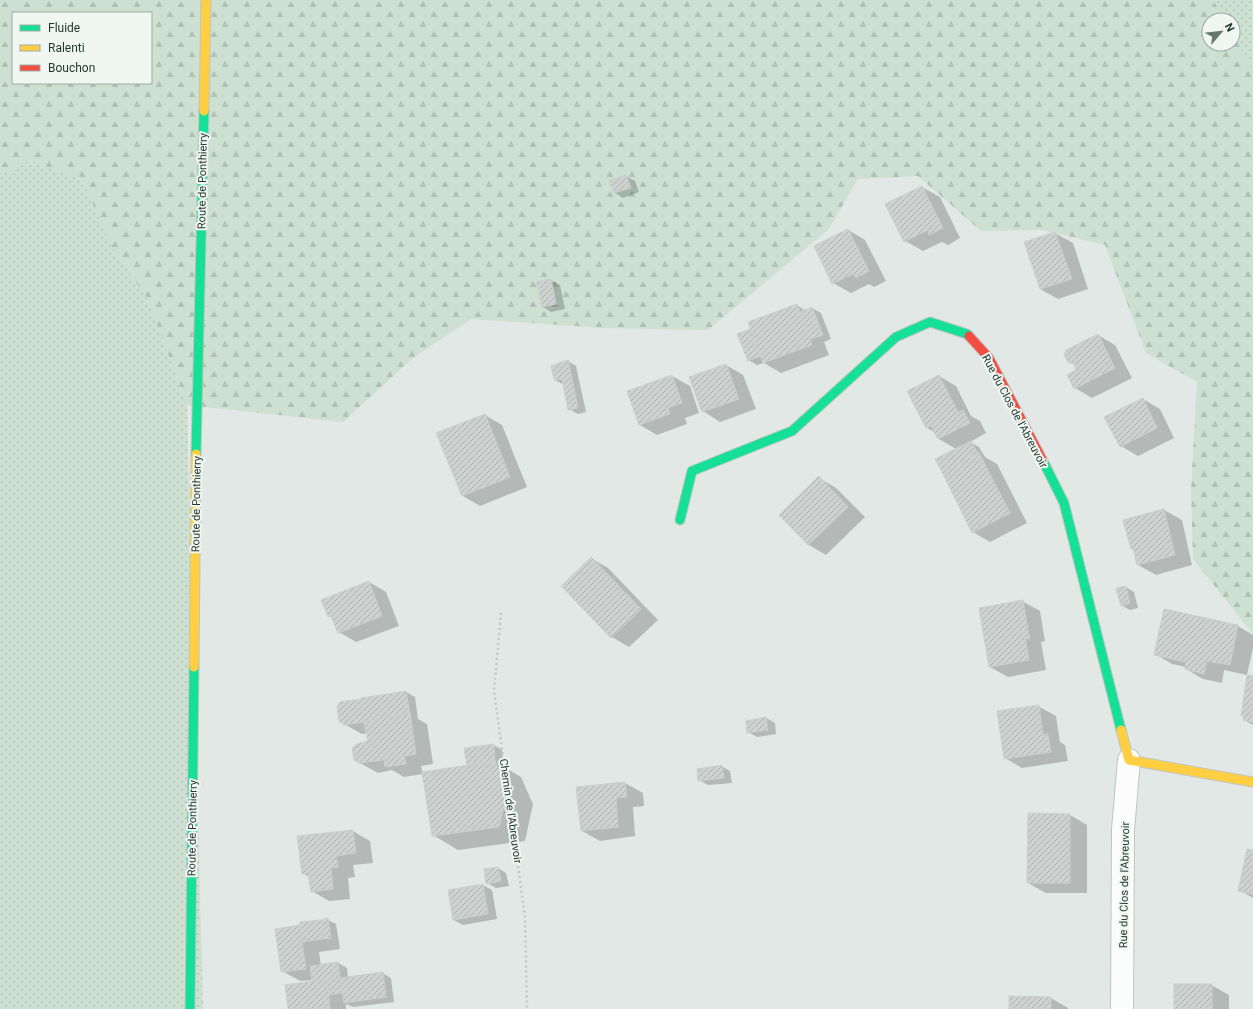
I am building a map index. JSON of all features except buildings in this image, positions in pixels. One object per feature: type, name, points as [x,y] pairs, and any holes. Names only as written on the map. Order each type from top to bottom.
[{"type":"main road","name":"Route de Ponthierry","points":[[190,1009],[196,453],[206,0]]},
{"type":"main road","name":"Rue du Clos de l'Abreuvoir","points":[[680,520],[692,471],[792,431],[896,337],[930,322],[967,334],[989,358],[1064,503],[1129,760]]},
{"type":"main road","points":[[1129,760],[1253,782]]},
{"type":"street","name":"Rue du Clos de l'Abreuvoir","points":[[1122,1009],[1123,830],[1129,760]]},
{"type":"path","name":"Chemin de l'Abreuvoir","points":[[501,613],[494,691],[525,917],[527,1009]]},
{"type":"green space","points":[[0,0],[1213,0],[1220,12],[1201,12],[1201,52],[1241,52],[1241,49],[1253,72],[1253,634],[1193,559],[1191,491],[1197,382],[1146,353],[1105,245],[1043,230],[981,231],[918,176],[858,179],[829,229],[708,330],[603,328],[471,319],[413,358],[343,422],[187,405],[147,298],[112,247],[82,179],[31,161],[0,175]]},
{"type":"green space","points":[[1213,0],[1253,0],[1253,72],[1241,49],[1241,12],[1220,12]]},
{"type":"green space","points":[[31,161],[82,179],[112,247],[147,298],[187,405],[203,1009],[0,1009],[0,175]]},
{"type":"traffic: fast","points":[[196,454],[204,111]]},
{"type":"traffic: fast","points":[[680,520],[692,471],[792,431],[896,337],[930,322],[967,334],[969,336]]},
{"type":"traffic: fast","points":[[1043,461],[1064,503],[1121,730]]},
{"type":"traffic: fast","points":[[190,1009],[194,667]]},
{"type":"traffic: slow","points":[[204,111],[206,0]]},
{"type":"traffic: slow","points":[[194,667],[196,454]]},
{"type":"traffic: slow","points":[[1121,730],[1129,760],[1253,782]]},
{"type":"traffic: jam","points":[[969,336],[989,358],[1043,461]]}]
